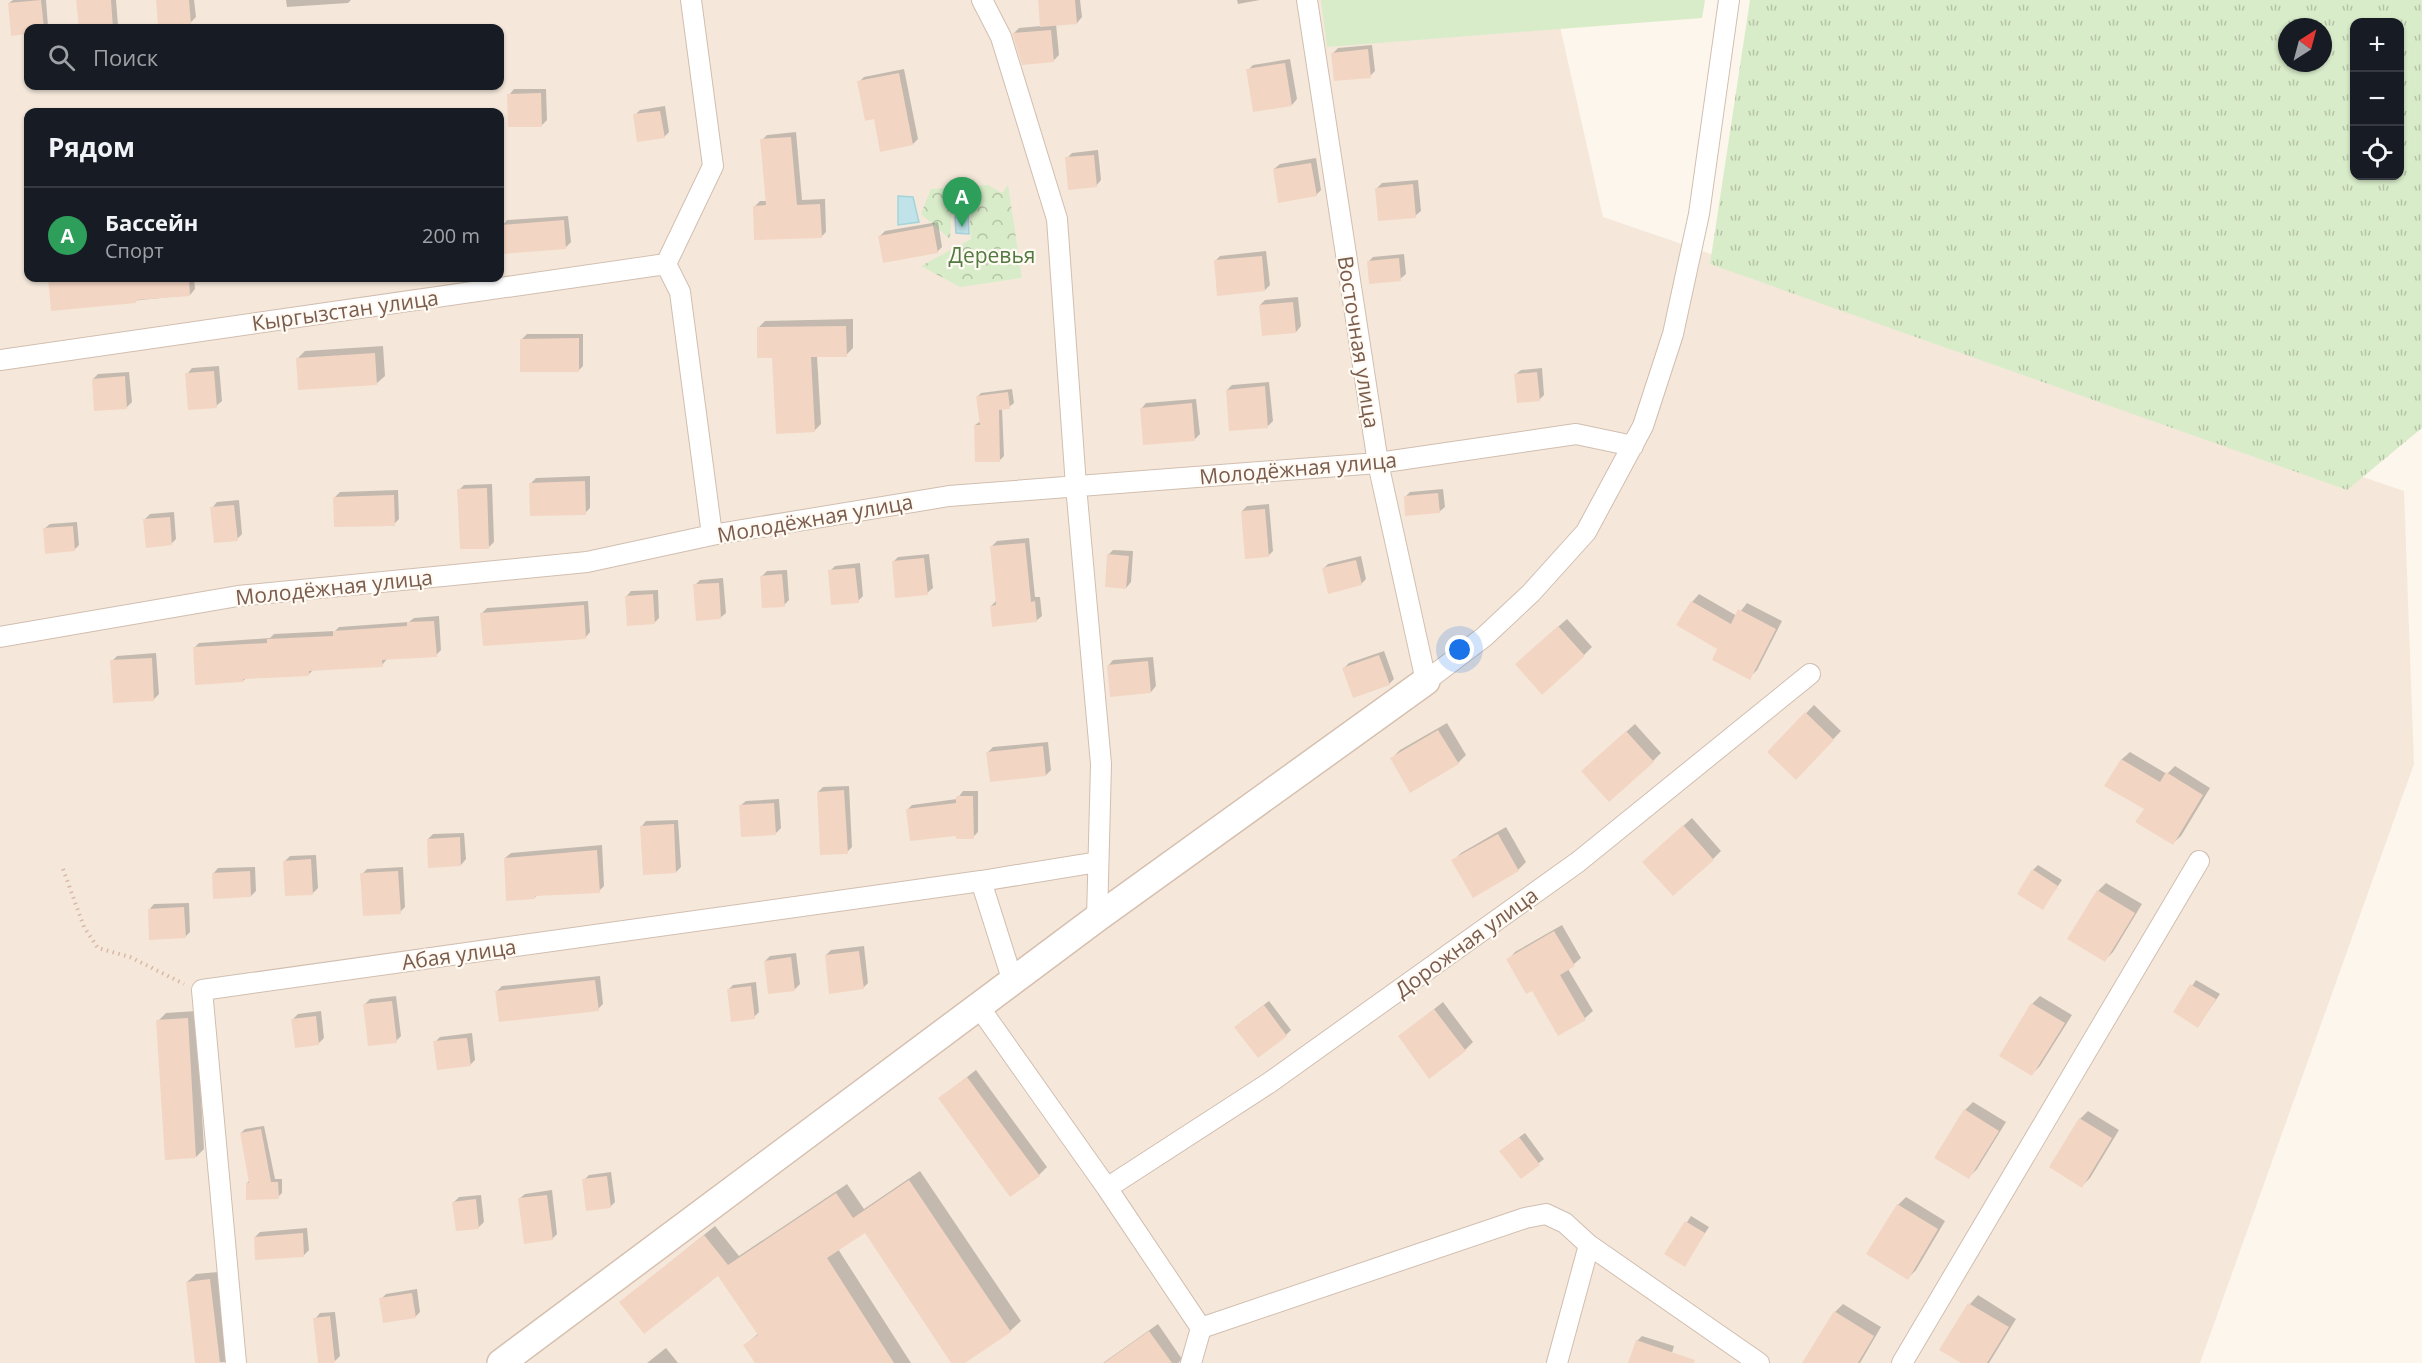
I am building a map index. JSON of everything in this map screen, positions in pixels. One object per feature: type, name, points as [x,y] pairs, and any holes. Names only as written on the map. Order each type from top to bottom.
[{"type":"street","points":[[691,0],[712,166],[666,264],[680,292],[712,535]]},
{"type":"street","points":[[982,0],[1001,38],[1057,219],[1076,486],[1101,764],[1097,918]]},
{"type":"street","name":"Восточная улица","points":[[1306,0],[1378,463],[1426,681]]},
{"type":"street","points":[[501,1363],[1097,918],[1426,681],[1492,630],[1532,593],[1586,532],[1643,426],[1673,333],[1699,214],[1729,0]]},
{"type":"street","name":"Кыргызстан улица","points":[[0,360],[666,264]]},
{"type":"street","name":"Молодёжная улица","points":[[0,637],[238,596],[587,562],[712,535],[949,496],[1378,463],[1576,434],[1633,446]]},
{"type":"street","name":"Дорожная улица","points":[[1107,1188],[1269,1083],[1578,862],[1810,675]]},
{"type":"street","points":[[1902,1363],[2199,861]]},
{"type":"street","name":"Абая улица","points":[[202,990],[981,881],[1098,862]]},
{"type":"street","points":[[981,881],[1012,982]]},
{"type":"street","points":[[202,990],[236,1363]]},
{"type":"street","points":[[979,1007],[1107,1188],[1201,1328],[1191,1363]]},
{"type":"street","points":[[1201,1328],[1524,1218],[1546,1214],[1565,1222],[1589,1245],[1759,1363]]},
{"type":"street","points":[[1557,1363],[1589,1245]]},
{"type":"path","points":[[63,869],[84,927],[98,948],[129,957],[154,968],[172,980],[202,990]]},
{"type":"shaded area","points":[[0,0],[1554,0],[1603,217],[2404,491],[2414,764],[2200,1363],[0,1363]]},
{"type":"green space","points":[[1321,0],[1705,0],[1702,18],[1327,47]]},
{"type":"green space","points":[[1750,0],[2422,0],[2422,428],[2347,490],[1710,264]]},
{"type":"green space","name":"Деревья","points":[[988,185],[1002,193],[1008,185],[1022,278],[960,287],[921,266],[971,239],[969,205],[952,205],[950,239],[921,214],[931,189]]},
{"type":"water","points":[[898,196],[913,197],[919,222],[898,225]]},
{"type":"water","points":[[958,209],[968,210],[969,234],[956,233],[955,218]]},
{"type":"building","points":[[41,0],[44,24],[24,24],[24,34],[11,36],[8,3]]},
{"type":"building","points":[[76,0],[111,0],[113,24],[79,24]]},
{"type":"building","points":[[156,0],[189,0],[191,24],[158,24]]},
{"type":"building","points":[[1038,0],[1075,0],[1077,24],[1040,27]]},
{"type":"building","points":[[1051,30],[1054,62],[1022,65],[1012,33]]},
{"type":"building","points":[[1368,49],[1371,78],[1334,81],[1331,53]]},
{"type":"building","points":[[1285,63],[1292,106],[1253,112],[1246,69]]},
{"type":"building","points":[[899,73],[913,145],[880,152],[874,119],[865,121],[857,81]]},
{"type":"building","points":[[541,93],[542,127],[508,127],[507,94]]},
{"type":"building","points":[[660,111],[665,138],[637,142],[633,114]]},
{"type":"building","points":[[791,137],[797,205],[820,204],[822,238],[754,240],[753,206],[766,205],[760,139]]},
{"type":"building","points":[[1094,155],[1097,187],[1068,190],[1065,157]]},
{"type":"building","points":[[1311,163],[1317,196],[1278,203],[1273,169]]},
{"type":"building","points":[[1413,184],[1416,218],[1378,221],[1375,188]]},
{"type":"building","points":[[564,220],[566,249],[504,254],[504,225]]},
{"type":"building","points":[[933,226],[938,253],[883,263],[878,236]]},
{"type":"building","points":[[1262,256],[1265,291],[1217,296],[1214,260]]},
{"type":"building","points":[[1399,258],[1401,281],[1369,284],[1367,261]]},
{"type":"building","points":[[48,282],[189,282],[190,296],[136,300],[136,303],[51,311]]},
{"type":"building","points":[[1293,302],[1296,333],[1262,336],[1259,305]]},
{"type":"building","points":[[846,326],[847,357],[811,357],[815,432],[776,434],[772,358],[757,358],[757,327]]},
{"type":"building","points":[[579,338],[579,372],[520,372],[520,339]]},
{"type":"building","points":[[375,353],[377,385],[298,390],[296,358]]},
{"type":"building","points":[[214,371],[217,408],[188,410],[185,373]]},
{"type":"building","points":[[1537,372],[1540,401],[1517,403],[1514,374]]},
{"type":"building","points":[[125,376],[127,409],[94,411],[92,379]]},
{"type":"building","points":[[1265,386],[1268,428],[1229,431],[1226,390]]},
{"type":"building","points":[[1008,392],[1010,409],[999,410],[1000,462],[975,462],[974,425],[980,425],[976,396]]},
{"type":"building","points":[[1192,403],[1195,441],[1143,445],[1140,408]]},
{"type":"building","points":[[585,481],[586,515],[530,516],[529,483]]},
{"type":"building","points":[[487,488],[489,549],[460,549],[457,489]]},
{"type":"building","points":[[1438,493],[1440,513],[1405,516],[1404,496]]},
{"type":"building","points":[[394,495],[395,526],[334,527],[333,497]]},
{"type":"building","points":[[234,505],[238,541],[214,543],[210,507]]},
{"type":"building","points":[[1265,509],[1269,557],[1245,559],[1241,511]]},
{"type":"building","points":[[170,517],[172,545],[146,548],[143,519]]},
{"type":"building","points":[[73,526],[75,551],[45,554],[43,528]]},
{"type":"building","points":[[1025,543],[1031,602],[1035,601],[1037,622],[992,627],[990,606],[996,605],[990,546]]},
{"type":"building","points":[[1107,554],[1129,556],[1126,589],[1105,587]]},
{"type":"building","points":[[924,558],[928,595],[895,598],[892,561]]},
{"type":"building","points":[[1356,560],[1362,585],[1328,594],[1322,568]]},
{"type":"building","points":[[855,568],[859,603],[831,605],[828,570]]},
{"type":"building","points":[[782,574],[785,607],[762,608],[760,576]]},
{"type":"building","points":[[719,583],[721,619],[696,621],[693,584]]},
{"type":"building","points":[[653,594],[655,624],[627,626],[625,596]]},
{"type":"building","points":[[1691,601],[1731,624],[1738,609],[1776,629],[1750,680],[1712,660],[1717,649],[1676,625]]},
{"type":"building","points":[[584,605],[586,639],[483,646],[480,613]]},
{"type":"building","points":[[434,621],[437,657],[382,660],[383,667],[309,671],[309,676],[243,679],[244,682],[195,685],[193,647],[267,643],[267,639],[333,636],[333,631],[407,626],[407,622]]},
{"type":"building","points":[[1558,626],[1585,656],[1542,695],[1515,664]]},
{"type":"building","points":[[1379,655],[1390,685],[1353,698],[1342,668]]},
{"type":"building","points":[[152,658],[154,701],[113,703],[110,660]]},
{"type":"building","points":[[1148,661],[1151,693],[1110,697],[1107,665]]},
{"type":"building","points":[[1805,712],[1834,740],[1796,780],[1767,752]]},
{"type":"building","points":[[1438,730],[1459,764],[1410,793],[1390,758]]},
{"type":"building","points":[[1626,731],[1654,762],[1609,802],[1581,771]]},
{"type":"building","points":[[1043,746],[1046,776],[990,782],[986,752]]},
{"type":"building","points":[[2121,759],[2160,782],[2166,772],[2203,795],[2173,845],[2135,822],[2144,809],[2104,786]]},
{"type":"building","points":[[844,790],[848,854],[820,855],[817,792]]},
{"type":"building","points":[[956,796],[973,796],[974,839],[956,839],[956,836],[910,841],[906,809],[956,803]]},
{"type":"building","points":[[774,803],[776,835],[741,837],[739,805]]},
{"type":"building","points":[[674,824],[676,873],[643,875],[640,826]]},
{"type":"building","points":[[1683,825],[1714,860],[1673,896],[1642,862]]},
{"type":"building","points":[[1498,834],[1519,871],[1473,898],[1451,860]]},
{"type":"building","points":[[460,837],[461,866],[428,868],[427,839]]},
{"type":"building","points":[[597,850],[600,893],[535,896],[535,899],[506,901],[504,858]]},
{"type":"building","points":[[311,859],[313,895],[285,896],[283,861]]},
{"type":"building","points":[[2032,869],[2058,886],[2043,910],[2017,894]]},
{"type":"building","points":[[250,871],[251,897],[213,899],[212,873]]},
{"type":"building","points":[[398,871],[401,914],[363,916],[360,873]]},
{"type":"building","points":[[2097,890],[2135,913],[2105,962],[2067,939]]},
{"type":"building","points":[[184,907],[186,938],[149,940],[148,909]]},
{"type":"building","points":[[1554,931],[1575,966],[1560,975],[1586,1020],[1558,1036],[1532,991],[1526,994],[1506,959]]},
{"type":"building","points":[[859,951],[864,989],[829,994],[825,955]]},
{"type":"building","points":[[791,957],[795,991],[768,994],[764,961]]},
{"type":"building","points":[[595,980],[599,1011],[499,1022],[495,991]]},
{"type":"building","points":[[2190,984],[2216,999],[2198,1028],[2173,1012]]},
{"type":"building","points":[[751,986],[755,1019],[731,1022],[727,989]]},
{"type":"building","points":[[392,1001],[397,1043],[368,1046],[363,1004]]},
{"type":"building","points":[[2031,1003],[2065,1023],[2032,1076],[1999,1056]]},
{"type":"building","points":[[1264,1005],[1287,1036],[1258,1058],[1234,1027]]},
{"type":"building","points":[[1434,1009],[1466,1051],[1429,1079],[1398,1036]]},
{"type":"building","points":[[316,1016],[319,1045],[295,1048],[291,1019]]},
{"type":"building","points":[[188,1018],[196,1158],[165,1160],[156,1020]]},
{"type":"building","points":[[467,1038],[471,1066],[437,1070],[433,1041]]},
{"type":"building","points":[[967,1077],[1040,1176],[1010,1197],[938,1098]]},
{"type":"building","points":[[1964,1109],[1999,1131],[1969,1179],[1934,1158]]},
{"type":"building","points":[[2079,1118],[2112,1138],[2082,1188],[2049,1167]]},
{"type":"building","points":[[261,1129],[271,1182],[278,1182],[279,1199],[246,1200],[246,1183],[249,1183],[240,1133]]},
{"type":"building","points":[[1519,1137],[1540,1165],[1521,1179],[1499,1151]]},
{"type":"building","points":[[607,1176],[611,1208],[586,1211],[582,1179]]},
{"type":"building","points":[[909,1180],[1011,1332],[965,1363],[951,1363],[865,1233],[827,1258],[894,1363],[755,1363],[743,1345],[758,1335],[718,1276],[644,1334],[619,1302],[704,1235],[728,1265],[836,1193],[853,1218]]},
{"type":"building","points":[[547,1195],[553,1240],[524,1244],[518,1198]]},
{"type":"building","points":[[476,1199],[479,1229],[456,1231],[452,1202]]},
{"type":"building","points":[[1897,1204],[1938,1229],[1908,1280],[1866,1254]]},
{"type":"building","points":[[1685,1221],[1705,1233],[1685,1267],[1664,1254]]},
{"type":"building","points":[[303,1233],[304,1257],[255,1260],[254,1237]]},
{"type":"building","points":[[210,1279],[220,1363],[195,1363],[186,1282]]},
{"type":"building","points":[[412,1293],[416,1318],[383,1323],[379,1298]]},
{"type":"building","points":[[1968,1303],[2009,1327],[1987,1363],[1961,1363],[1939,1350]]},
{"type":"building","points":[[1834,1311],[1874,1336],[1858,1363],[1802,1363]]},
{"type":"building","points":[[330,1316],[335,1363],[318,1363],[313,1318]]},
{"type":"building","points":[[1149,1331],[1172,1363],[1104,1363]]},
{"type":"building","points":[[1636,1340],[1695,1360],[1694,1363],[1628,1363]]},
{"type":"place","name":"Бассейн","points":[[962,227]]}]
